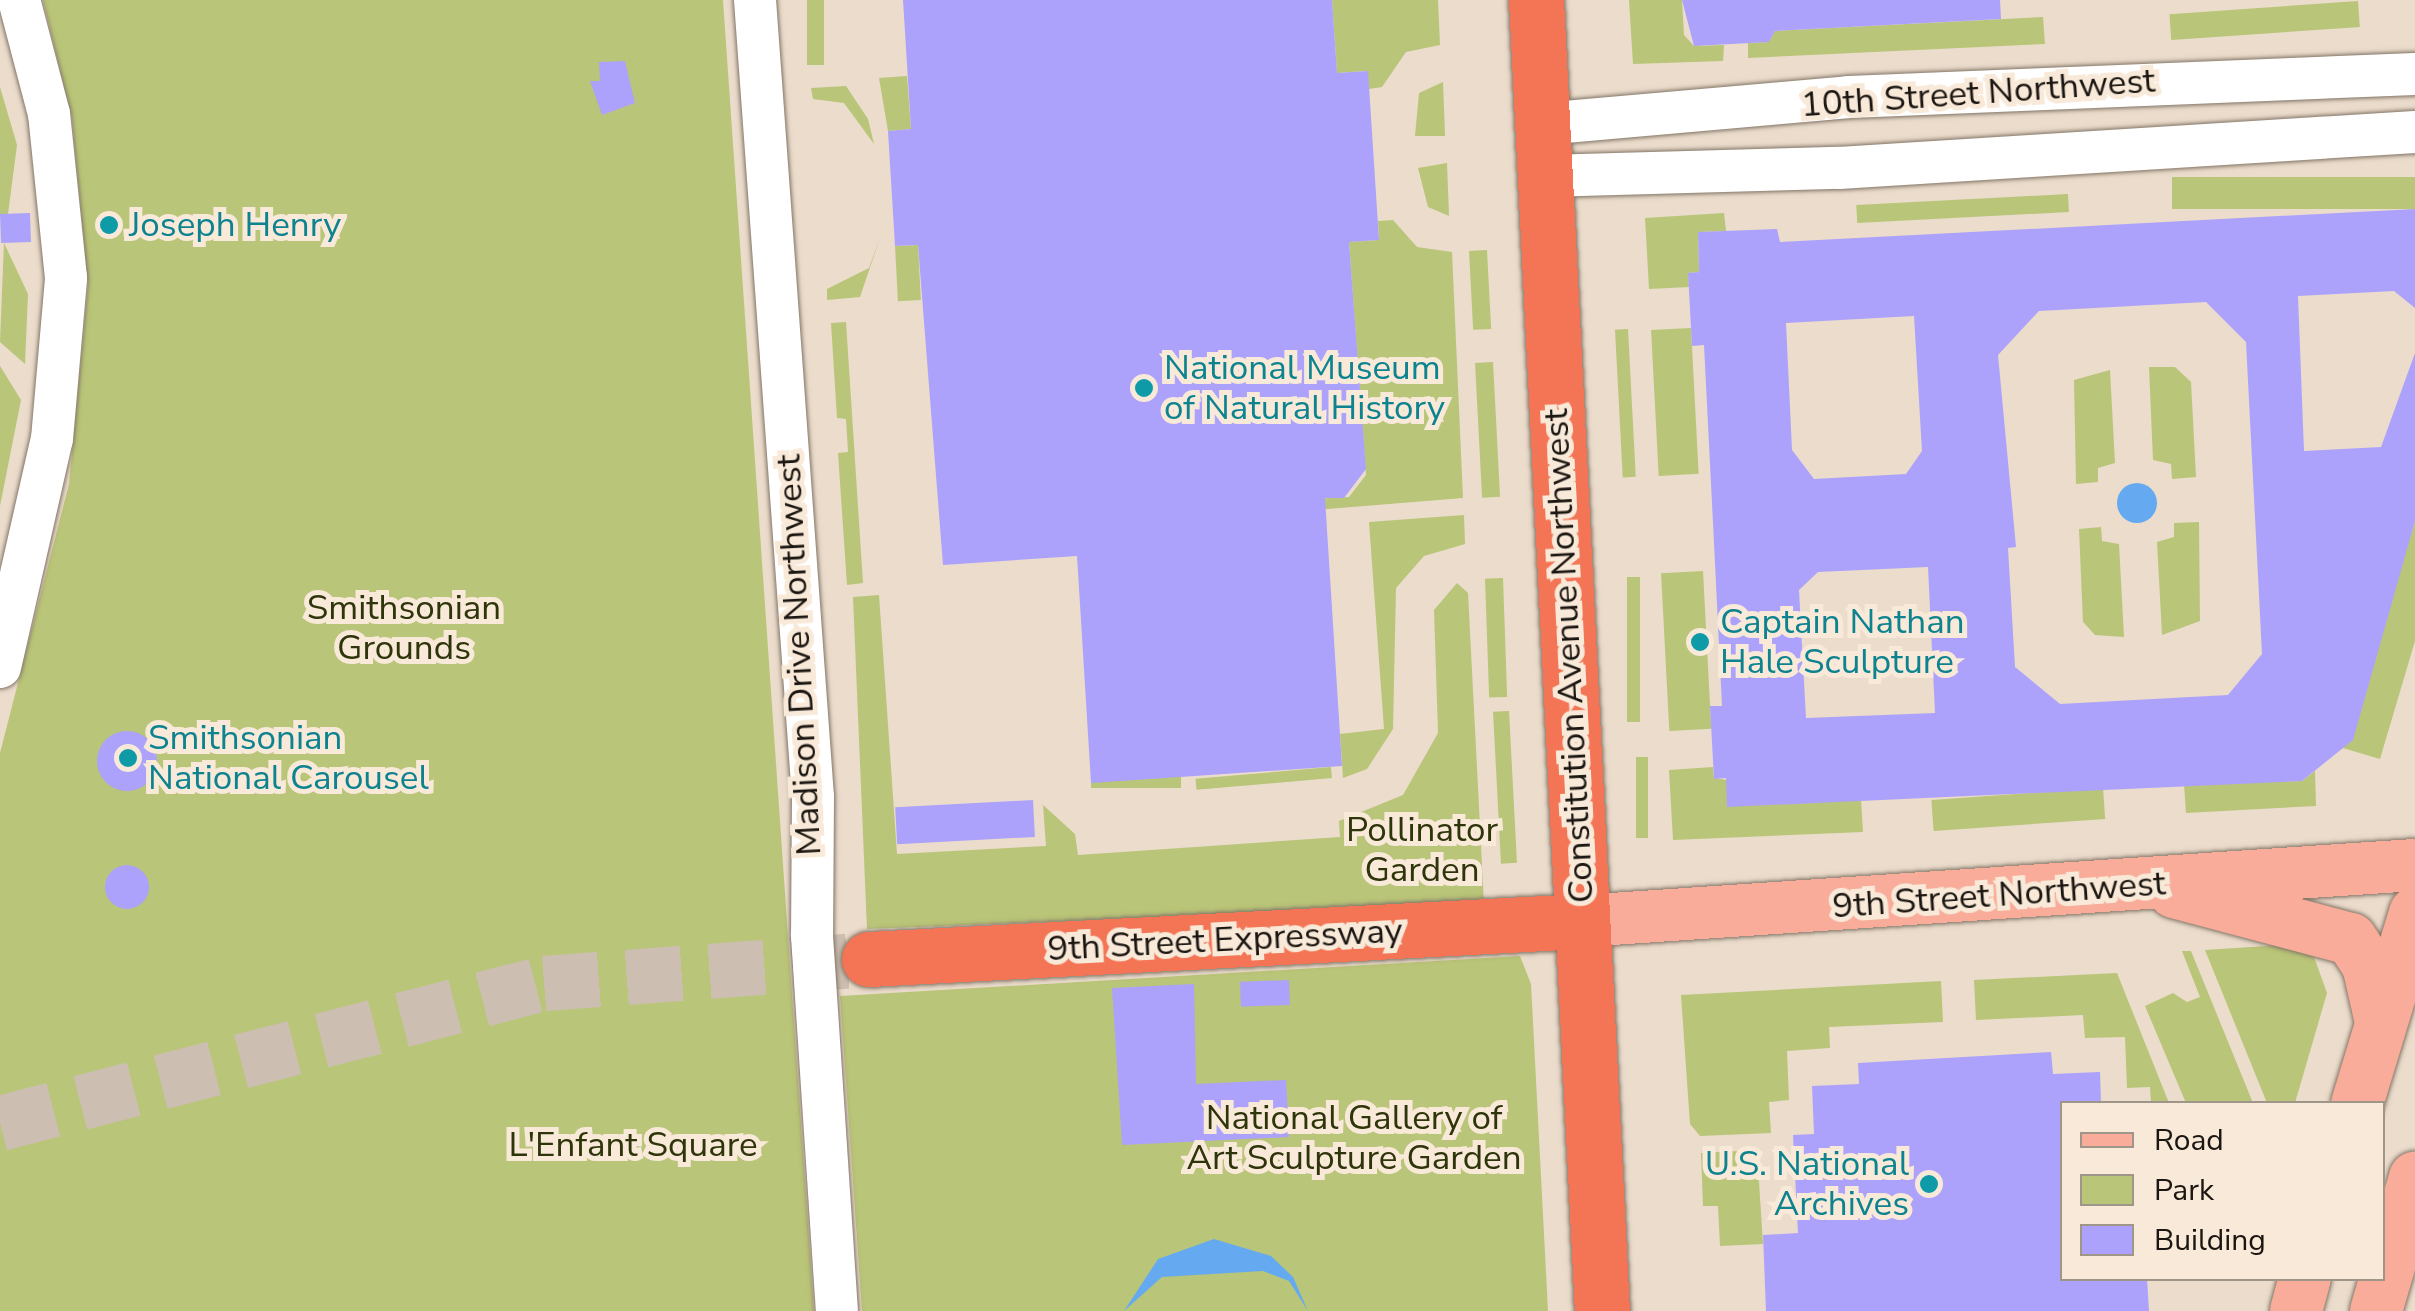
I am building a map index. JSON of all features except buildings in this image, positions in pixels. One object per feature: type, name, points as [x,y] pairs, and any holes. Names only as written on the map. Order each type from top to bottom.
[{"type":"highway","name":"Constitution Avenue Northwest","points":[[1536,0],[1602,1311]]},
{"type":"highway","name":"9th Street Expressway","points":[[869,960],[1582,921]]},
{"type":"main road","name":"9th Street Northwest","points":[[1582,921],[2158,888],[2270,868],[2415,864]]},
{"type":"main road","points":[[2158,888],[2351,940],[2368,965],[2381,1022]]},
{"type":"main road","points":[[2358,1101],[2415,913]]},
{"type":"main road","points":[[2385,1280],[2415,1178]]},
{"type":"main road","points":[[2296,1311],[2304,1281]]},
{"type":"main road","points":[[2376,1311],[2385,1281]]},
{"type":"street","points":[[0,667],[52,439],[66,278],[49,114],[19,0]]},
{"type":"street","name":"Madison Drive Northwest","points":[[755,0],[813,798],[812,936],[837,1311]]},
{"type":"street","name":"10th Street Northwest","points":[[1543,150],[1868,96],[2415,74]]},
{"type":"street","name":"10th Street Northwest","points":[[1543,150],[1839,168],[2415,132]]},
{"type":"green space","name":"Smithsonian Grounds","points":[[43,0],[723,0],[814,1311],[0,1311],[0,753],[69,484],[88,285],[72,119]]},
{"type":"green space","points":[[807,0],[824,0],[824,65],[807,65]]},
{"type":"green space","points":[[1332,0],[1438,0],[1440,45],[1406,52],[1382,87],[1369,89],[1367,71],[1337,73]]},
{"type":"green space","points":[[1629,0],[1682,0],[1684,35],[1694,46],[1724,45],[1723,61],[1633,64]]},
{"type":"green space","points":[[2358,1],[2360,27],[2171,40],[2169,14]]},
{"type":"green space","points":[[2043,17],[2045,44],[1748,58],[1748,43],[1769,42],[1775,31]]},
{"type":"green space","points":[[907,76],[911,129],[888,131],[879,78]]},
{"type":"green space","points":[[1443,82],[1445,136],[1415,136],[1419,93]]},
{"type":"green space","points":[[846,86],[868,119],[874,144],[844,103],[813,99],[811,88]]},
{"type":"green space","points":[[0,87],[17,145],[8,214],[0,215]]},
{"type":"green space","points":[[1447,163],[1449,216],[1428,207],[1418,168]]},
{"type":"green space","points":[[2172,177],[2415,177],[2415,209],[2172,209]]},
{"type":"green space","points":[[2068,194],[2069,212],[1857,223],[1856,205]]},
{"type":"green space","points":[[1724,213],[1726,231],[1698,232],[1699,272],[1688,273],[1689,287],[1649,289],[1645,218]]},
{"type":"green space","points":[[1393,220],[1417,247],[1452,252],[1463,498],[1315,510],[1314,499],[1349,497],[1366,475],[1349,242],[1379,240],[1378,221]]},
{"type":"green space","points":[[881,235],[860,297],[827,300],[827,289],[869,268]]},
{"type":"green space","points":[[4,243],[28,294],[25,364],[0,342]]},
{"type":"green space","points":[[918,245],[921,300],[898,301],[895,246]]},
{"type":"green space","points":[[1487,250],[1491,329],[1473,330],[1469,251]]},
{"type":"green space","points":[[846,322],[863,583],[847,585],[838,453],[848,452],[846,419],[837,418],[831,323]]},
{"type":"green space","points":[[1691,328],[1699,474],[1659,476],[1651,330]]},
{"type":"green space","points":[[1628,329],[1636,477],[1623,477],[1615,330]]},
{"type":"green space","points":[[1493,362],[1500,497],[1482,498],[1475,363]]},
{"type":"green space","points":[[0,366],[21,400],[0,506]]},
{"type":"green space","points":[[2149,367],[2175,367],[2191,382],[2196,477],[2172,479],[2171,464],[2153,460]]},
{"type":"green space","points":[[2110,370],[2115,463],[2098,468],[2098,482],[2076,484],[2074,380]]},
{"type":"green space","points":[[1464,515],[1465,544],[1424,556],[1396,588],[1393,729],[1367,769],[1343,778],[1340,734],[1384,729],[1369,522]]},
{"type":"green space","points":[[2415,521],[2415,641],[2380,759],[2343,748]]},
{"type":"green space","points":[[2199,522],[2200,621],[2162,635],[2157,542],[2174,537],[2174,523]]},
{"type":"green space","points":[[2101,527],[2102,541],[2119,544],[2124,637],[2095,635],[2083,622],[2079,529]]},
{"type":"green space","points":[[1703,571],[1711,729],[1669,731],[1661,573]]},
{"type":"green space","points":[[1627,577],[1640,577],[1640,722],[1627,722]]},
{"type":"green space","points":[[1503,578],[1507,697],[1489,698],[1485,579]]},
{"type":"green space","name":"Pollinator Garden","points":[[1457,583],[1468,593],[1484,904],[867,929],[853,597],[879,595],[897,854],[1046,846],[1043,805],[1075,834],[1078,855],[1340,837],[1339,821],[1403,795],[1438,733],[1434,610]]},
{"type":"green space","points":[[1509,711],[1517,863],[1501,864],[1493,712]]},
{"type":"green space","points":[[1636,757],[1648,757],[1648,838],[1636,838]]},
{"type":"green space","points":[[1331,767],[1332,778],[1196,790],[1196,779]]},
{"type":"green space","points":[[1713,767],[1714,778],[1861,800],[1863,832],[1673,840],[1669,770]]},
{"type":"green space","points":[[2315,771],[2316,806],[2186,813],[2184,784],[2302,781]]},
{"type":"green space","points":[[1091,777],[1181,777],[1181,788],[1091,788]]},
{"type":"green space","points":[[2103,788],[2105,819],[1934,831],[1931,800]]},
{"type":"green space","points":[[2281,945],[2314,957],[2327,993],[2296,1101],[2266,1101],[2205,950]]},
{"type":"green space","points":[[2182,951],[2191,951],[2252,1101],[2185,1101],[2145,1006],[2173,993],[2187,1002],[2200,997]]},
{"type":"green space","name":"National Gallery of Art Sculpture Garden","points":[[1520,956],[1531,984],[1548,1311],[862,1311],[840,996]]},
{"type":"green space","points":[[2117,973],[2168,1101],[2151,1101],[2150,1087],[2127,1088],[2125,1037],[2085,1038],[2083,1015],[1976,1020],[1974,980]]},
{"type":"green space","points":[[1941,981],[1943,1022],[1829,1027],[1830,1048],[1787,1051],[1789,1100],[1769,1102],[1771,1133],[1700,1136],[1690,1124],[1681,995]]},
{"type":"green space","points":[[1757,1150],[1763,1244],[1720,1246],[1718,1206],[1703,1206],[1701,1153]]},
{"type":"water","points":[[2137,483],[2151,489],[2157,503],[2151,517],[2137,523],[2123,517],[2117,503],[2123,489]]},
{"type":"water","points":[[1214,1239],[1271,1256],[1293,1277],[1308,1311],[1289,1281],[1263,1271],[1162,1277],[1124,1311],[1158,1259]]},
{"type":"tunnel","points":[[0,1123],[544,983],[869,959]]},
{"type":"place","name":"Joseph Henry","points":[[109,225]]},
{"type":"place","name":"National Museum of Natural History","points":[[1144,388]]},
{"type":"place","name":"Captain Nathan Hale Sculpture","points":[[1700,642]]},
{"type":"place","name":"Smithsonian National Carousel","points":[[128,758]]},
{"type":"place","name":"U.S. National Archives","points":[[1929,1184]]},
{"type":"park label","name":"L'Enfant Square","points":[[633,1145]]}]
